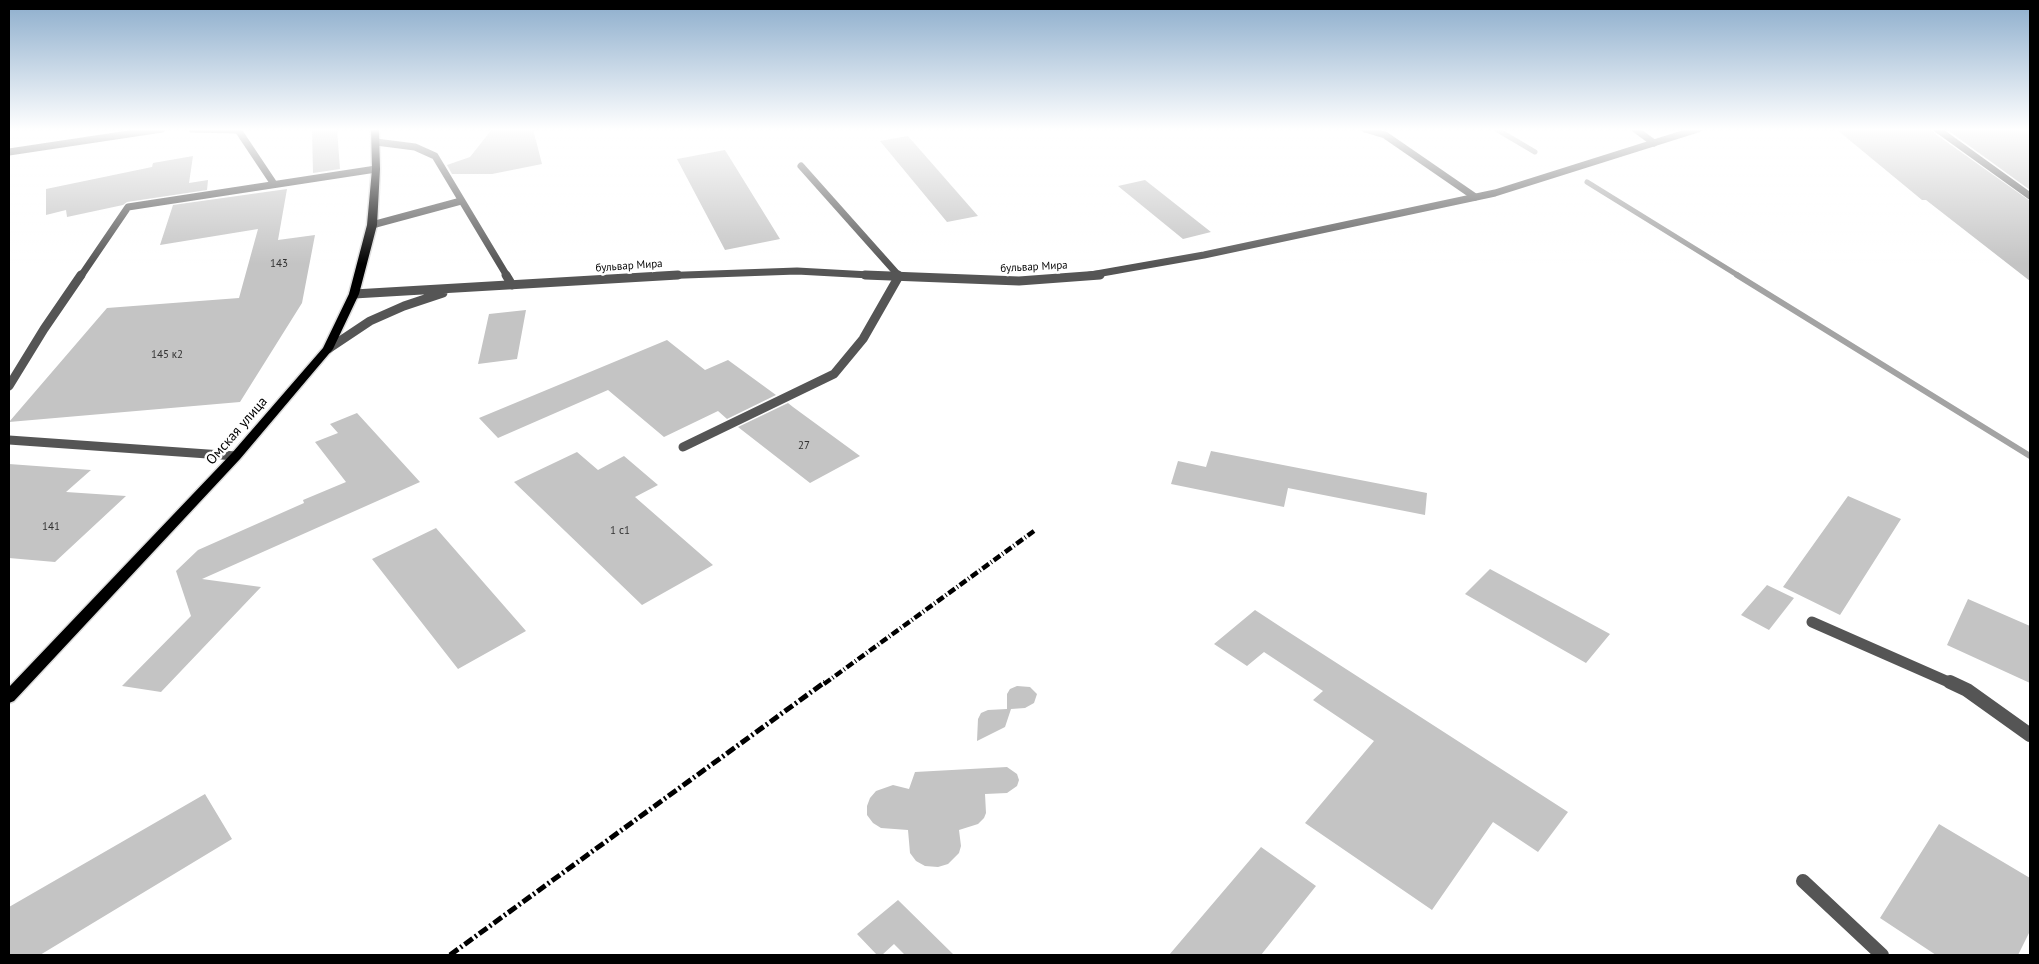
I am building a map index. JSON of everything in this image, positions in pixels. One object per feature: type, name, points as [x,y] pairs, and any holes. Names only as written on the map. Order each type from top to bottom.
[{"type":"main road","name":"Омская улица","points":[[9,697],[236,456],[328,349],[354,294],[372,225],[376,174]]},
{"type":"street","points":[[267,174],[274,184]]},
{"type":"street","points":[[9,386],[44,329],[128,207],[338,174]]},
{"type":"street","points":[[446,174],[512,285]]},
{"type":"street","points":[[683,447],[834,374],[863,339],[899,276],[809,174]]},
{"type":"street","points":[[1442,174],[1475,197]]},
{"type":"street","name":"бульвар Мира","points":[[354,294],[690,274],[797,271],[1019,281],[1098,274],[1204,255],[1495,193],[1555,174]]},
{"type":"street","points":[[1999,174],[2030,196]]},
{"type":"street","points":[[372,225],[461,200]]},
{"type":"street","points":[[328,349],[370,321],[404,306],[454,288]]},
{"type":"street","points":[[9,440],[236,456]]},
{"type":"street","points":[[1812,622],[1967,690],[2030,735]]},
{"type":"street","points":[[1803,881],[1882,955]]},
{"type":"building","points":[[118,174],[190,174],[189,183],[208,180],[207,190],[127,202],[123,205],[67,217],[66,210],[46,215],[46,189]]},
{"type":"building","points":[[685,174],[740,174],[780,239],[725,250]]},
{"type":"building","points":[[907,174],[941,174],[978,216],[947,222]]},
{"type":"building","points":[[1890,174],[1992,174],[2030,201],[2030,281],[1926,200],[1922,200]]},
{"type":"building","points":[[2008,174],[2030,174],[2030,190]]},
{"type":"building","points":[[1145,180],[1211,232],[1183,239],[1118,186]]},
{"type":"building","points":[[287,189],[278,240],[315,235],[302,303],[240,402],[9,422],[107,308],[239,298],[258,229],[160,245],[173,205]]},
{"type":"building","points":[[526,310],[517,359],[478,364],[489,314]]},
{"type":"building","points":[[667,340],[705,370],[728,360],[776,395],[727,419],[718,411],[664,437],[608,390],[498,438],[479,418]]},
{"type":"building","points":[[788,403],[860,456],[810,483],[738,427]]},
{"type":"building","points":[[357,413],[420,482],[202,579],[261,587],[161,692],[122,686],[191,616],[176,571],[198,550],[304,503],[303,500],[346,482],[315,442],[338,433],[330,424]]},
{"type":"building","points":[[1211,451],[1427,493],[1425,515],[1288,488],[1284,507],[1171,484],[1178,461],[1206,467]]},
{"type":"building","points":[[577,452],[598,470],[624,456],[658,485],[635,497],[713,565],[642,605],[514,482]]},
{"type":"building","points":[[9,464],[91,470],[66,492],[126,496],[55,562],[9,558]]},
{"type":"building","points":[[1848,496],[1901,519],[1840,615],[1783,587]]},
{"type":"building","points":[[436,528],[526,631],[458,669],[372,559]]},
{"type":"building","points":[[1490,569],[1610,634],[1586,663],[1465,594]]},
{"type":"building","points":[[1767,585],[1794,598],[1769,630],[1741,615]]},
{"type":"building","points":[[1968,599],[2030,626],[2030,683],[1947,645]]},
{"type":"building","points":[[1255,610],[1568,812],[1538,852],[1493,822],[1432,910],[1305,823],[1374,741],[1313,700],[1323,691],[1264,652],[1247,666],[1214,644]]},
{"type":"building","points":[[1017,686],[1030,687],[1037,694],[1034,703],[1025,708],[1011,709],[1005,727],[977,741],[978,719],[981,713],[988,710],[1007,709],[1007,694],[1010,689]]},
{"type":"building","points":[[1007,767],[1017,774],[1019,780],[1017,786],[1007,793],[985,794],[986,813],[984,818],[978,824],[959,830],[961,846],[959,853],[948,864],[938,867],[925,866],[916,861],[910,853],[908,830],[881,828],[873,823],[867,815],[867,806],[870,798],[876,791],[893,785],[909,789],[915,772]]},
{"type":"building","points":[[205,794],[232,839],[40,955],[9,955],[9,907]]},
{"type":"building","points":[[1939,824],[2030,878],[2030,931],[2018,955],[1936,955],[1880,918]]},
{"type":"building","points":[[1261,847],[1316,886],[1261,955],[1169,955]]},
{"type":"building","points":[[898,900],[954,955],[905,955],[894,944],[882,955],[877,955],[857,934]]},
{"type":"waterway","points":[[1587,182],[1739,276]]},
{"type":"waterway","points":[[1737,275],[2030,456]]},
{"type":"railway","points":[[824,684],[1034,531]]},
{"type":"railway","points":[[450,955],[825,682]]}]
